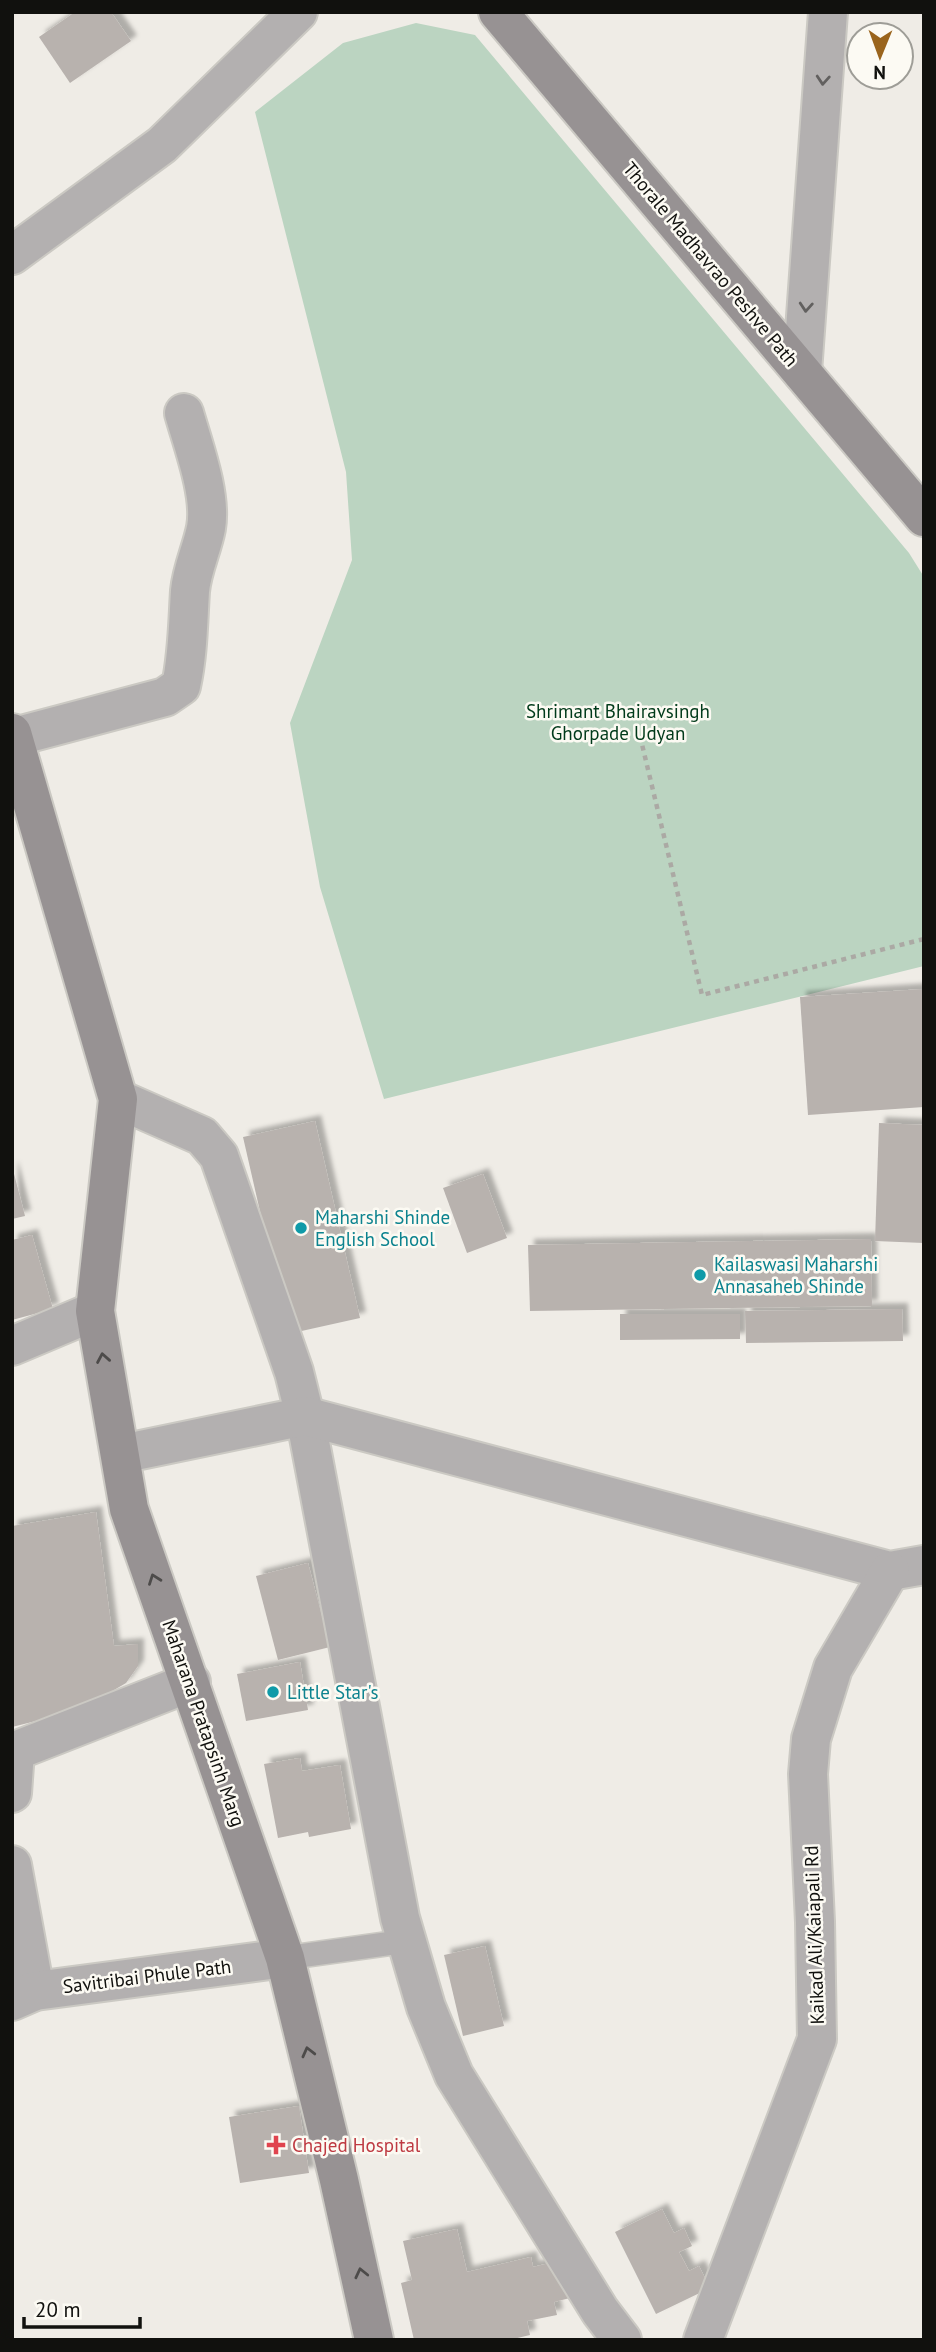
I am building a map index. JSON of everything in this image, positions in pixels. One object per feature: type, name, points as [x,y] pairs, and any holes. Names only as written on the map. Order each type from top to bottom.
[{"type":"street","points":[[12,255],[162,145],[298,12]]},
{"type":"street","points":[[802,372],[828,12]]},
{"type":"street","name":"Thorale Madhavrao Peshve Path","points":[[514,19],[924,517]]},
{"type":"street","points":[[184,413],[206,507],[206,528],[190,587],[187,657],[181,686],[165,697],[13,735],[118,1099],[202,1136],[219,1156],[294,1372],[305,1416],[407,1941],[426,2007],[454,2075],[600,2311],[622,2340]]},
{"type":"street","name":"Maharana Pratapsinh Marg","points":[[118,1099],[95,1311],[129,1509],[285,1958],[339,2180],[374,2340]]},
{"type":"street","points":[[12,1346],[95,1311]]},
{"type":"street","points":[[121,1454],[305,1416],[907,1568]]},
{"type":"street","name":"Kaikad Ali/Kaiapali Rd","points":[[703,2340],[817,2039],[816,1922],[808,1774],[811,1739],[833,1668],[907,1568]]},
{"type":"street","points":[[12,1793],[14,1751],[191,1682]]},
{"type":"street","points":[[12,1865],[24,1996]]},
{"type":"street","name":"Savitribai Phule Path","points":[[24,1996],[285,1958]]},
{"type":"lane","points":[[285,1958],[407,1941]]},
{"type":"path","points":[[640,736],[702,995],[924,939]]},
{"type":"green space","name":"Shrimant Bhairavsingh Ghorpade Udyan","points":[[416,23],[475,35],[909,553],[924,577],[924,966],[384,1099],[320,887],[290,723],[352,560],[346,472],[255,112],[343,43]]},
{"type":"building","points":[[75,12],[111,12],[131,41],[70,83],[39,37]]},
{"type":"building","points":[[924,989],[924,1107],[808,1115],[800,997]]},
{"type":"building","name":"Maharshi Shinde English School","points":[[315,1121],[360,1318],[288,1334],[243,1137]]},
{"type":"building","points":[[879,1123],[924,1125],[924,1243],[875,1241]]},
{"type":"building","points":[[12,1166],[25,1216],[12,1219]]},
{"type":"building","points":[[483,1174],[507,1238],[467,1253],[443,1188]]},
{"type":"building","points":[[32,1235],[53,1309],[12,1320],[12,1240]]},
{"type":"building","name":"Kailaswasi Maharshi Annasaheb Shinde","points":[[871,1239],[872,1306],[530,1311],[528,1245]]},
{"type":"building","points":[[902,1309],[903,1341],[746,1343],[745,1311]]},
{"type":"building","points":[[620,1314],[740,1314],[740,1339],[620,1340]]},
{"type":"building","points":[[96,1512],[114,1646],[138,1644],[138,1666],[126,1683],[80,1710],[12,1727],[12,1526]]},
{"type":"building","points":[[308,1563],[330,1647],[278,1660],[256,1576]]},
{"type":"building","name":"Little Star's","points":[[300,1662],[308,1710],[246,1721],[237,1674]]},
{"type":"building","points":[[300,1758],[302,1771],[340,1765],[351,1829],[309,1837],[308,1832],[278,1838],[264,1764]]},
{"type":"building","points":[[485,1946],[504,2026],[463,2036],[444,1955]]},
{"type":"building","points":[[299,2106],[309,2173],[240,2183],[229,2117]]},
{"type":"building","points":[[662,2209],[674,2233],[684,2228],[692,2246],[679,2252],[689,2271],[699,2266],[710,2288],[656,2314],[615,2232]]},
{"type":"building","points":[[457,2229],[467,2272],[531,2257],[533,2267],[554,2262],[570,2298],[554,2302],[557,2315],[527,2321],[530,2335],[509,2340],[414,2340],[401,2283],[412,2280],[403,2241]]},
{"type":"place","name":"Maharshi Shinde English School","points":[[301,1228]]},
{"type":"place","name":"Kailaswasi Maharshi Annasaheb Shinde","points":[[700,1275]]},
{"type":"place","name":"Little Star's","points":[[273,1692]]},
{"type":"place","name":"Chajed Hospital","points":[[276,2145]]}]
